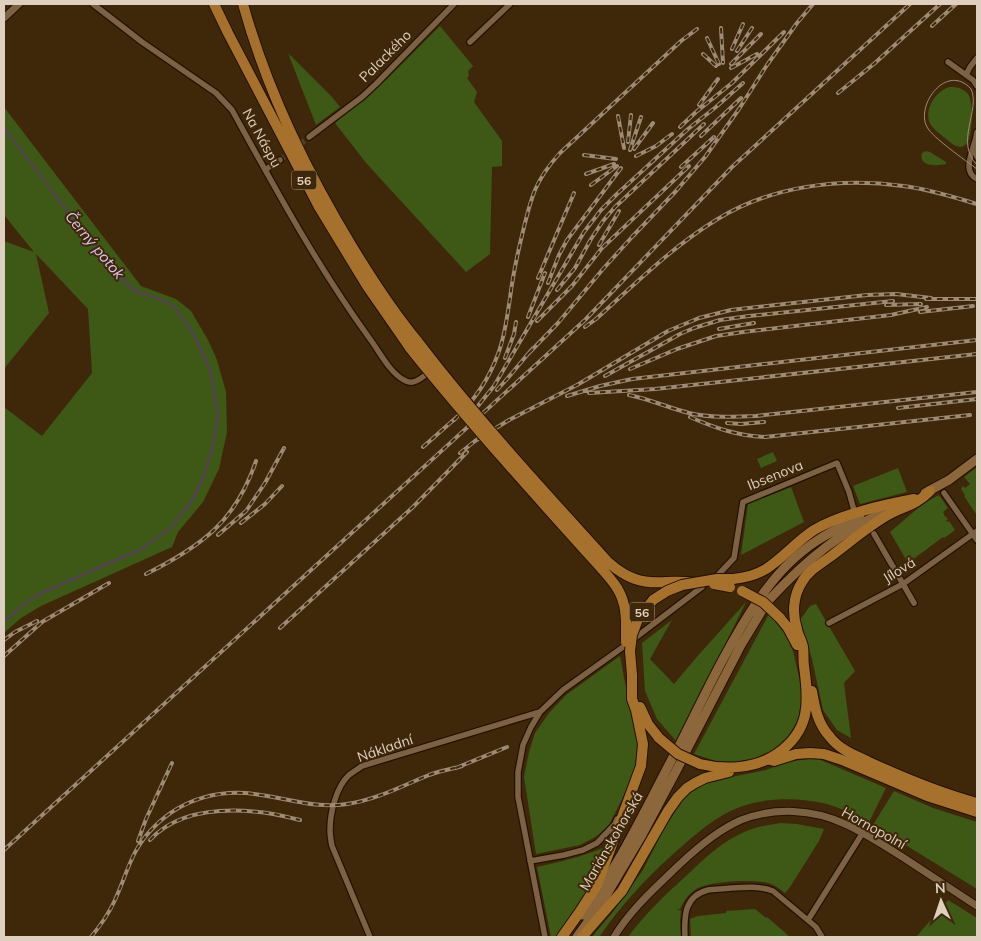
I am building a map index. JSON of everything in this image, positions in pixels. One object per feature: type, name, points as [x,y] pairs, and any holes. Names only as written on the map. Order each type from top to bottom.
[{"type":"highway","name":"56","points":[[214,4],[318,207],[363,280],[414,345],[617,570],[628,577],[640,580],[666,582],[680,580],[700,585]]},
{"type":"highway","name":"56","points":[[243,4],[276,100],[309,171],[358,256],[414,345],[450,398],[617,588],[623,599],[626,630],[625,650],[640,708],[648,724],[659,738],[678,754],[700,764],[730,769],[762,761],[774,761],[796,754],[824,754],[882,772],[915,786],[946,803],[977,812]]},
{"type":"highway","points":[[803,658],[803,647],[796,628],[794,609],[797,592],[806,576],[889,514],[916,502],[930,491]]},
{"type":"highway","points":[[732,583],[765,570],[812,531],[826,524],[892,503],[912,500]]},
{"type":"highway","name":"56","points":[[632,674],[630,651],[634,627],[653,600],[667,591],[682,586],[732,583],[742,591],[763,602],[780,618],[790,633],[810,674],[817,716],[823,728],[834,742],[882,772]]},
{"type":"highway","name":"56","points":[[762,761],[782,750],[788,744],[799,730],[805,715],[808,690],[803,658]]},
{"type":"highway","points":[[562,937],[597,885],[639,771],[643,750],[641,733],[632,699],[632,674]]},
{"type":"highway","points":[[582,937],[622,891],[678,797],[695,783],[730,769]]},
{"type":"highway","name":"56","points":[[915,786],[977,803]]},
{"type":"main road","name":"Mariánskohorská","points":[[567,937],[592,903],[624,851],[741,645],[763,601],[783,569],[817,541],[833,531],[862,517],[912,500],[930,491],[949,480],[977,459]]},
{"type":"main road","name":"Mariánskohorská","points":[[577,937],[601,904],[637,844],[680,754]]},
{"type":"street","points":[[4,18],[19,4]]},
{"type":"street","name":"Na Náspu","points":[[92,4],[142,42],[220,96],[232,110],[291,217],[329,278],[358,323],[390,367],[405,382],[418,381],[424,376]]},
{"type":"street","name":"Palackého","points":[[309,137],[376,84],[454,4]]},
{"type":"street","points":[[470,42],[510,4]]},
{"type":"street","points":[[966,75],[977,58]]},
{"type":"street","points":[[948,62],[973,80],[977,86]]},
{"type":"street","points":[[977,132],[968,165],[972,175],[977,179]]},
{"type":"street","points":[[975,144],[977,157]]},
{"type":"street","points":[[265,170],[280,160]]},
{"type":"street","name":"Ibsenova","points":[[717,576],[734,558],[742,502],[837,463],[849,492],[855,514]]},
{"type":"street","points":[[944,493],[976,535]]},
{"type":"street","points":[[874,534],[914,603]]},
{"type":"street","name":"Jílová","points":[[829,623],[903,584],[976,535]]},
{"type":"street","points":[[635,638],[700,585]]},
{"type":"street","name":"Nákladní","points":[[545,937],[518,797],[518,772],[523,745],[540,712],[563,690],[623,647]]},
{"type":"street","name":"Nákladní","points":[[370,937],[332,846],[330,832],[333,804],[348,776],[362,766],[540,712]]},
{"type":"street","points":[[530,861],[570,854],[597,843],[615,824],[627,802]]},
{"type":"street","name":"Hornopolní","points":[[614,937],[641,902],[686,858],[719,832],[742,820],[773,812],[798,812],[836,820],[883,845],[977,906]]},
{"type":"street","points":[[808,920],[862,834]]},
{"type":"street","points":[[684,937],[684,920],[694,897],[709,890],[748,887],[768,889],[773,892],[816,926],[822,937]]},
{"type":"green space","points":[[440,26],[473,66],[468,71],[469,76],[467,78],[477,92],[474,102],[502,141],[502,166],[492,167],[490,254],[466,272],[367,164],[335,123],[386,80]]},
{"type":"green space","points":[[288,53],[340,107],[316,125]]},
{"type":"green space","points":[[950,87],[960,88],[970,98],[971,125],[967,143],[962,147],[949,142],[934,129],[930,124],[928,116],[933,100],[937,95]]},
{"type":"green space","points":[[4,107],[141,286],[176,299],[191,311],[217,360],[226,392],[227,432],[219,469],[203,502],[178,532],[172,547],[41,606],[21,618],[4,633],[4,407],[42,436],[92,373],[88,309],[36,254],[49,313],[4,369],[4,241],[34,252],[4,215]]},
{"type":"green space","points":[[926,151],[946,162],[946,164],[933,165],[925,163],[922,153]]},
{"type":"green space","points":[[773,452],[777,461],[761,468],[757,459]]},
{"type":"green space","points":[[977,467],[976,514],[961,489],[963,486],[965,488],[970,484],[964,477]]},
{"type":"green space","points":[[898,468],[907,492],[860,504],[853,486]]},
{"type":"green space","points":[[791,487],[804,522],[741,555],[748,504]]},
{"type":"green space","points":[[939,495],[948,508],[943,512],[948,519],[946,521],[949,521],[955,530],[908,563],[890,532],[924,503]]},
{"type":"green space","points":[[746,602],[677,742],[657,719],[645,691],[642,643],[672,620],[650,659],[674,684]]},
{"type":"green space","points":[[816,604],[855,671],[844,683],[851,738],[837,730],[823,710],[812,659],[800,620],[810,606]]},
{"type":"green space","points":[[769,614],[782,627],[793,651],[802,698],[798,720],[787,738],[773,750],[755,758],[735,762],[716,761],[694,754]]},
{"type":"green space","points":[[620,656],[639,742],[636,766],[624,795],[609,825],[597,836],[580,845],[536,854],[524,777],[535,733],[549,713],[566,695]]},
{"type":"green space","points":[[816,758],[886,788],[869,822],[848,812],[814,801],[774,800],[735,809],[709,824],[672,855],[633,894],[599,937],[592,937],[643,870],[666,825],[686,796],[707,782],[766,770],[787,762]]},
{"type":"green space","points":[[894,791],[933,808],[977,822],[977,889],[873,825]]},
{"type":"green space","points":[[781,823],[824,829],[819,841],[785,893],[768,883],[753,881],[733,881],[704,886],[692,892],[680,909],[677,909],[681,911],[681,937],[628,937],[641,920],[663,898],[718,847],[750,830]]},
{"type":"green space","points":[[603,848],[594,879],[574,914],[556,937],[551,937],[537,867],[578,857]]},
{"type":"green space","points":[[948,900],[977,918],[977,937],[916,937]]},
{"type":"green space","points":[[755,909],[790,937],[691,937],[690,919],[698,916],[726,913],[726,911]]},
{"type":"waterway","name":"Černý potok","points":[[4,128],[94,245],[99,255],[133,290],[164,301],[174,307],[191,330],[211,373],[218,415],[213,446],[204,476],[191,502],[170,528],[141,549],[39,594],[4,621]]},
{"type":"tunnel","points":[[280,160],[309,137]]},
{"type":"tram line","points":[[977,165],[971,156],[968,146],[973,106],[971,89],[962,82],[952,80],[943,83],[929,98],[925,108],[924,118],[927,127],[942,143],[977,169]]},
{"type":"railway","points":[[529,353],[558,323],[603,269],[705,157],[767,65],[813,4]]},
{"type":"railway","points":[[4,850],[585,320],[732,167],[910,4]]},
{"type":"railway","points":[[838,93],[875,63],[940,4]]},
{"type":"railway","points":[[932,26],[956,4]]},
{"type":"railway","points":[[732,49],[743,24]]},
{"type":"railway","points":[[721,28],[723,63]]},
{"type":"railway","points":[[737,51],[752,28]]},
{"type":"railway","points":[[454,420],[480,390],[498,354],[504,333],[514,271],[526,218],[533,195],[543,175],[560,153],[681,41],[697,29]]},
{"type":"railway","points":[[680,127],[732,83],[784,32]]},
{"type":"railway","points":[[731,64],[761,34]]},
{"type":"railway","points":[[707,38],[719,64]]},
{"type":"railway","points":[[703,54],[716,66]]},
{"type":"railway","points":[[731,68],[757,54]]},
{"type":"railway","points":[[699,105],[718,79]]},
{"type":"railway","points":[[473,412],[494,386],[584,232],[601,210],[688,129],[743,83]]},
{"type":"railway","points":[[701,136],[741,98]]},
{"type":"railway","points":[[628,142],[631,115]]},
{"type":"railway","points":[[618,116],[624,148]]},
{"type":"railway","points":[[630,150],[641,117]]},
{"type":"railway","points":[[634,149],[653,123]]},
{"type":"railway","points":[[557,290],[575,268],[591,239],[615,207],[704,124]]},
{"type":"railway","points":[[636,156],[656,146],[672,134]]},
{"type":"railway","points":[[681,167],[714,137]]},
{"type":"railway","points":[[584,155],[616,159]]},
{"type":"railway","points":[[586,174],[614,164]]},
{"type":"railway","points":[[591,185],[617,166]]},
{"type":"railway","points":[[537,321],[572,286],[602,248],[689,166]]},
{"type":"railway","points":[[548,283],[567,240],[621,168]]},
{"type":"railway","points":[[585,327],[684,242],[737,208],[760,199],[806,187],[831,184],[879,183],[913,187],[977,204]]},
{"type":"railway","points":[[538,278],[574,193]]},
{"type":"railway","points":[[599,245],[619,211]]},
{"type":"railway","points":[[528,317],[545,273]]},
{"type":"railway","points":[[460,453],[475,441],[509,420],[577,385],[668,331],[699,318],[731,310],[867,295],[896,294],[931,298]]},
{"type":"railway","points":[[926,299],[976,299]]},
{"type":"railway","points":[[605,376],[680,334],[720,320],[893,301]]},
{"type":"railway","points":[[886,305],[921,304]]},
{"type":"railway","points":[[920,312],[973,306]]},
{"type":"railway","points":[[630,369],[677,349],[716,336],[891,315],[927,307]]},
{"type":"railway","points":[[505,358],[514,334],[516,322]]},
{"type":"railway","points":[[719,329],[754,323]]},
{"type":"railway","points":[[567,396],[632,379],[977,340]]},
{"type":"railway","points":[[497,390],[533,348]]},
{"type":"railway","points":[[589,393],[655,389],[977,354]]},
{"type":"railway","points":[[629,395],[689,413],[731,417],[756,416],[977,392]]},
{"type":"railway","points":[[898,408],[977,399]]},
{"type":"railway","points":[[690,417],[727,431],[765,437],[970,415]]},
{"type":"railway","points":[[423,447],[458,416]]},
{"type":"railway","points":[[727,423],[764,422]]},
{"type":"railway","points":[[218,535],[246,511],[265,483],[284,448]]},
{"type":"railway","points":[[280,628],[413,507],[467,452]]},
{"type":"railway","points":[[146,574],[184,553],[214,530],[238,500],[248,482],[256,461]]},
{"type":"railway","points":[[241,523],[265,504],[282,486]]},
{"type":"railway","points":[[4,656],[42,622],[109,583]]},
{"type":"railway","points":[[4,640],[37,621]]},
{"type":"railway","points":[[456,768],[507,747]]},
{"type":"railway","points":[[138,841],[172,763]]},
{"type":"railway","points":[[91,937],[112,907],[130,862],[140,844],[166,816],[191,802],[218,794],[246,793],[314,804],[347,804],[379,796],[429,775],[462,766]]},
{"type":"railway","points":[[150,840],[161,830],[186,817],[215,811],[264,813],[300,820]]}]
